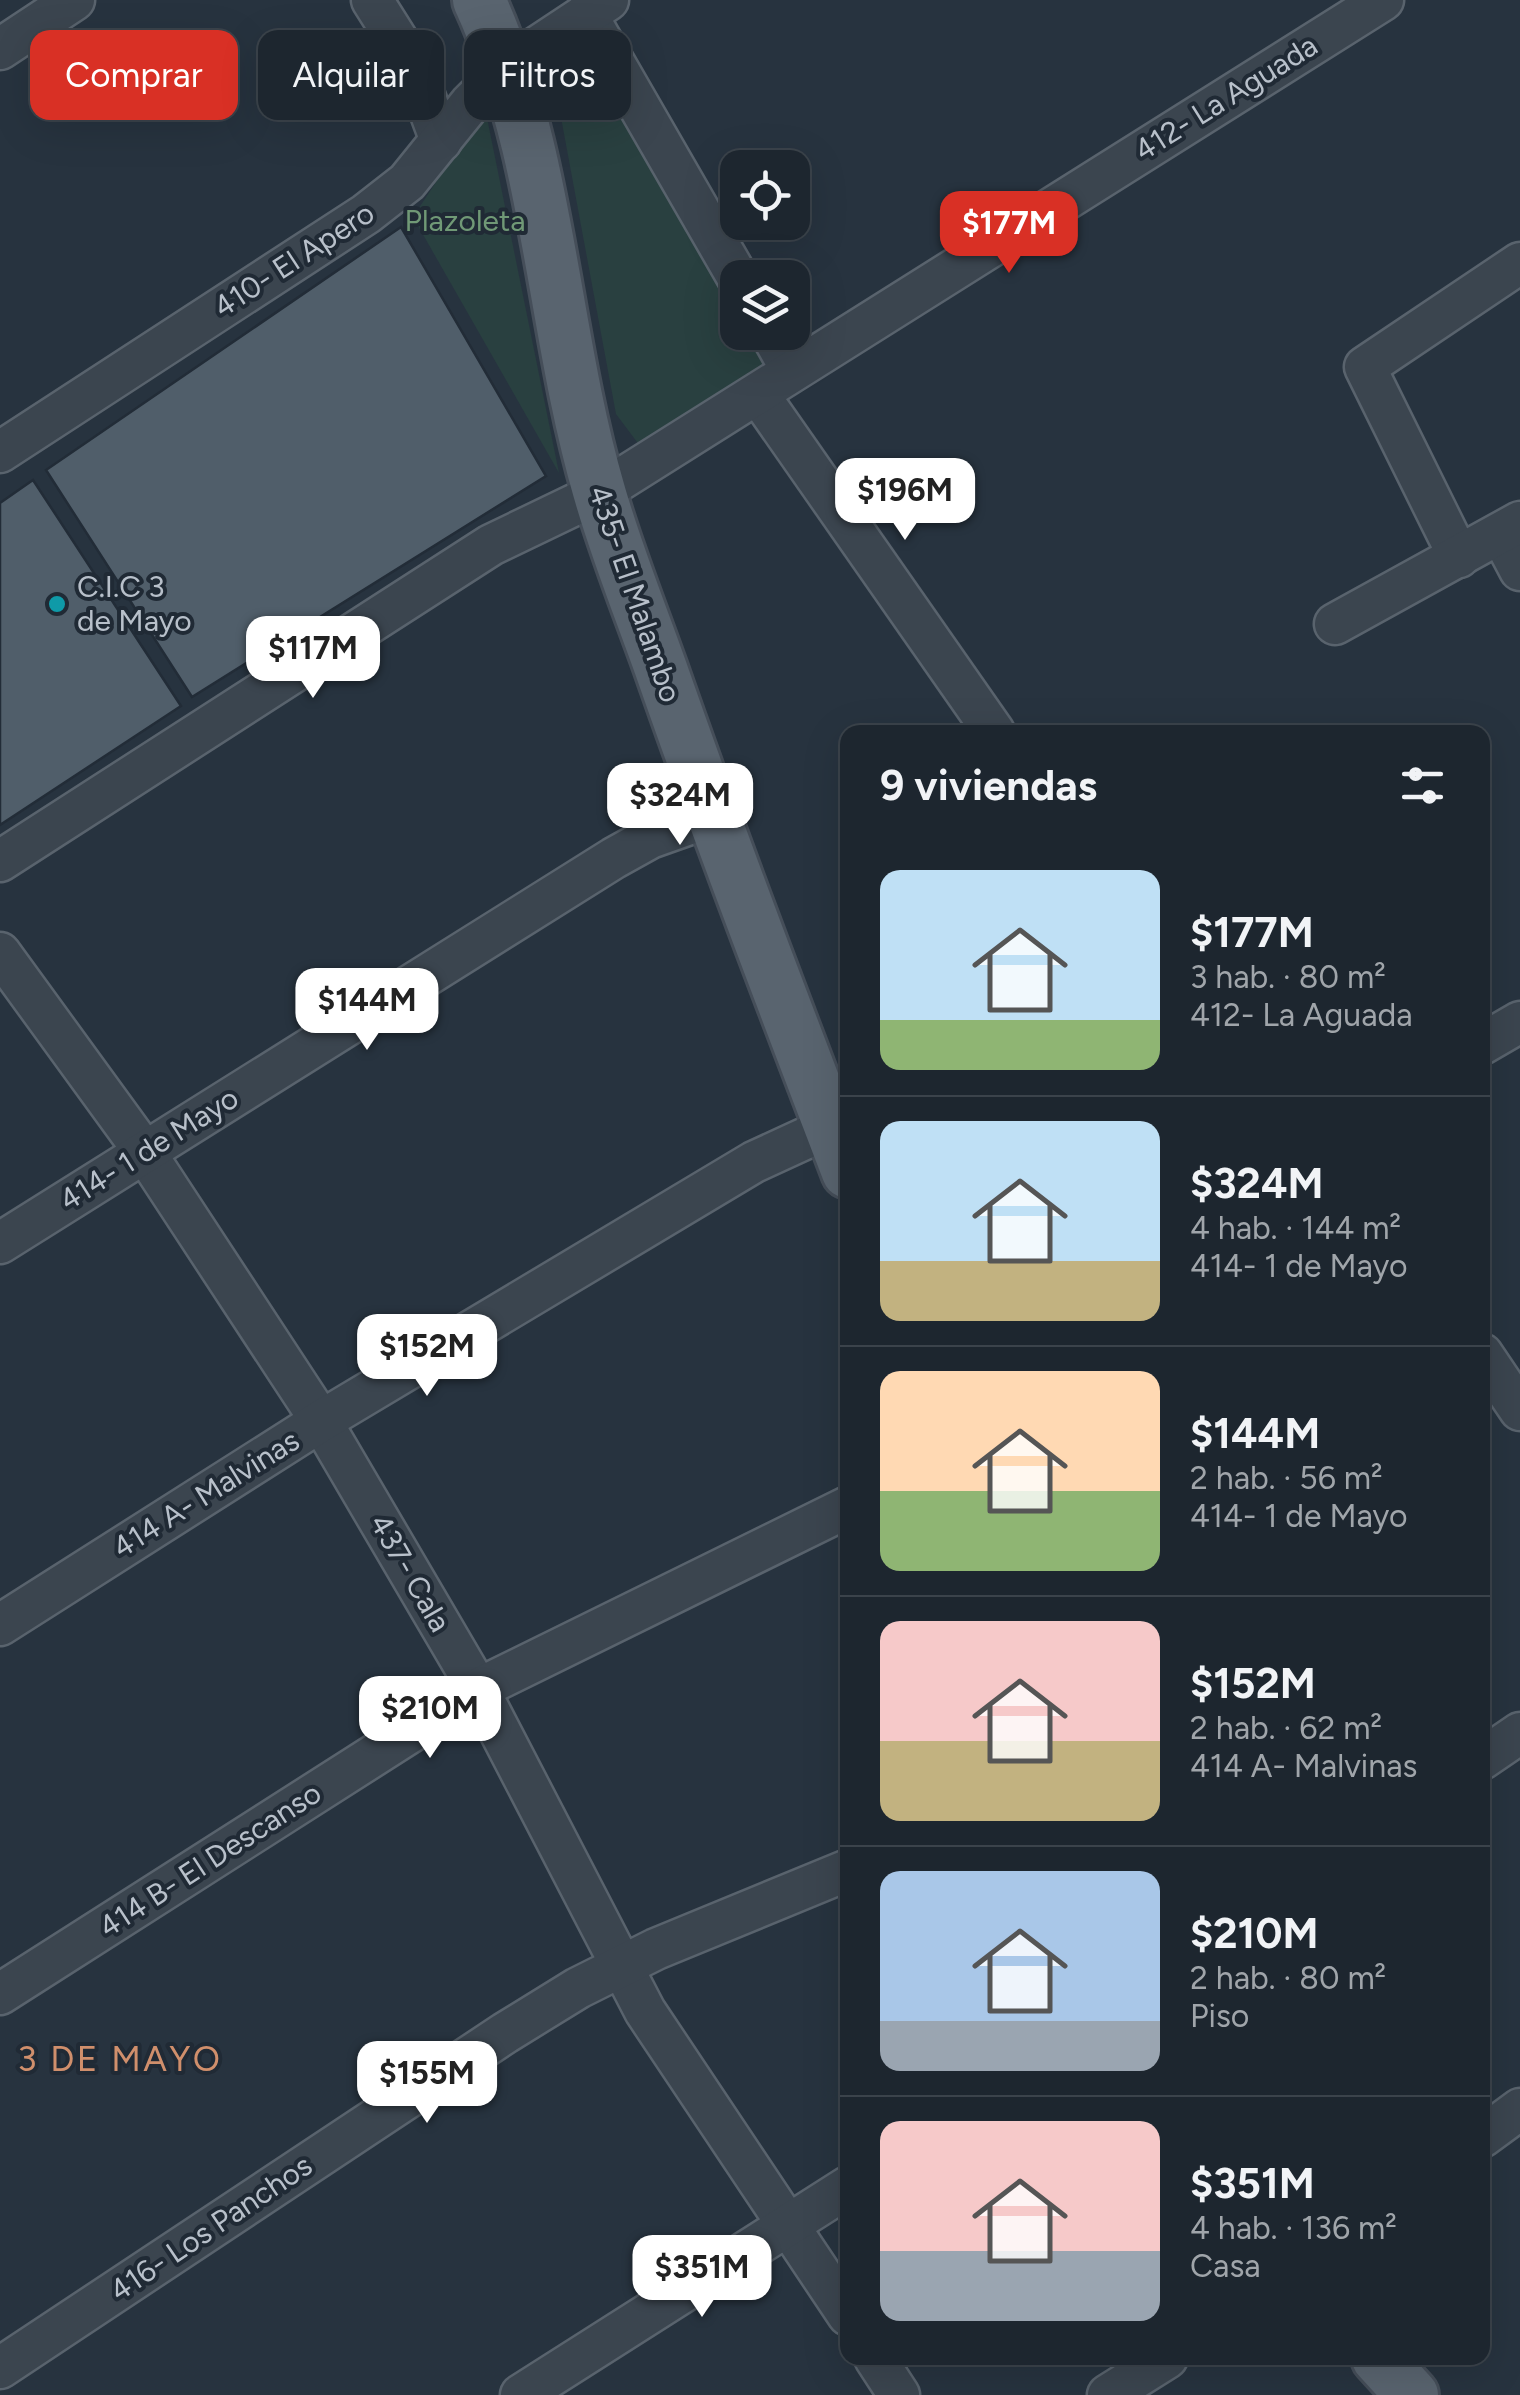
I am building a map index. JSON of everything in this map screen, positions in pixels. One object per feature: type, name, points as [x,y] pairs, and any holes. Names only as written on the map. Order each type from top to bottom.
[{"type":"main road","name":"435- El Malambo","points":[[479,0],[491,30]]},
{"type":"main road","name":"435- El Malambo","points":[[522,120],[599,492],[712,816],[839,1150]]},
{"type":"main road","points":[[1384,2365],[1412,2395]]},
{"type":"street","points":[[0,48],[74,0]]},
{"type":"street","points":[[372,0],[412,66],[440,140]]},
{"type":"street","name":"412- La Aguada","points":[[0,860],[491,545],[599,492],[1383,0]]},
{"type":"street","points":[[597,7],[729,260]]},
{"type":"street","name":"410- El Apero","points":[[563,30],[597,7]]},
{"type":"street","name":"410- El Apero","points":[[0,452],[366,214],[407,182],[464,111]]},
{"type":"street","points":[[1459,557],[1365,367],[1520,263]]},
{"type":"street","points":[[780,350],[792,370]]},
{"type":"street","points":[[758,394],[989,725]]},
{"type":"street","points":[[1335,624],[1511,528],[1520,570]]},
{"type":"street","name":"414- 1 de Mayo","points":[[0,1243],[614,858],[650,838],[712,816]]},
{"type":"street","name":"437- Cala","points":[[0,953],[144,1151],[322,1421],[478,1689],[644,2012],[840,2303]]},
{"type":"street","points":[[1490,1039],[1520,1022]]},
{"type":"street","name":"414 A- Malvinas","points":[[0,1625],[322,1421],[754,1162],[839,1150]]},
{"type":"street","name":"414 B- El Descanso","points":[[0,1994],[478,1689],[840,1511]]},
{"type":"street","points":[[1490,1753],[1520,1732]]},
{"type":"street","name":"416- Los Panchos","points":[[0,2368],[505,2032],[578,1988],[656,1949],[840,1873]]},
{"type":"street","points":[[1490,2130],[1520,2108]]},
{"type":"street","points":[[521,2395],[840,2192]]},
{"type":"street","points":[[880,2365],[899,2395]]},
{"type":"street","points":[[1108,2395],[1156,2365]]},
{"type":"green space","name":"Plazoleta","points":[[477,120],[487,120],[559,473],[413,217]]},
{"type":"green space","name":"Plazoleta","points":[[561,120],[623,120],[720,285],[720,350],[759,350],[768,365],[640,446],[616,414]]},
{"type":"building","points":[[401,227],[546,476],[192,697],[46,470]]},
{"type":"building","name":"C.I.C 3 de Mayo","points":[[33,480],[181,706],[0,825],[0,503]]},
{"type":"place","name":"C.I.C 3 de Mayo","points":[[57,604]]},
{"type":"district","name":"3 DE MAYO","points":[[120,2059]]}]
